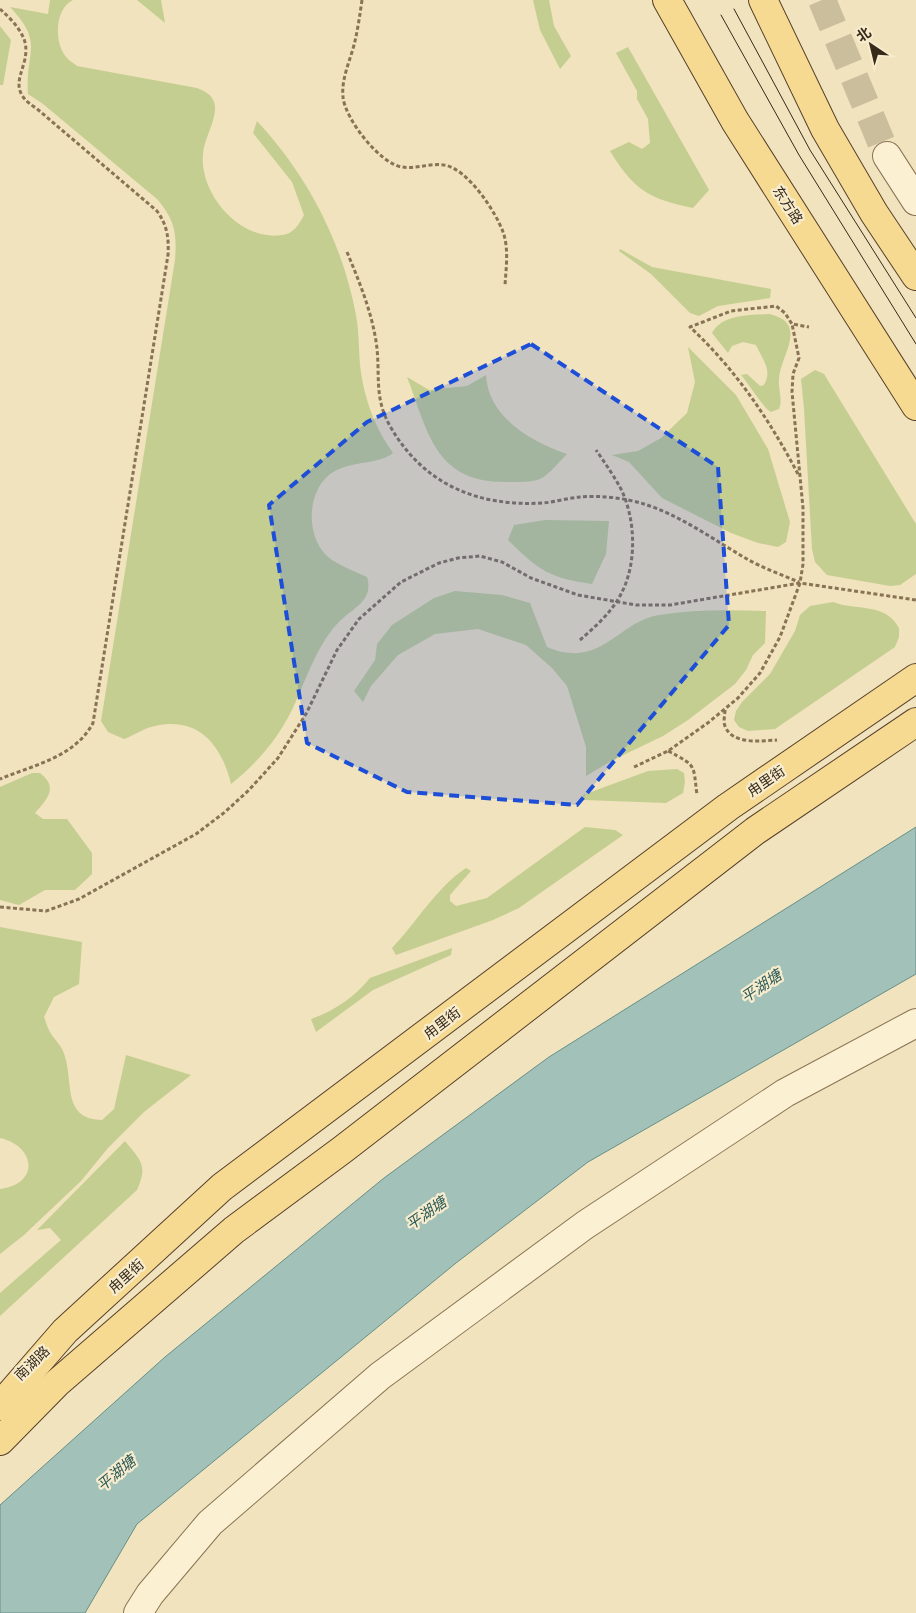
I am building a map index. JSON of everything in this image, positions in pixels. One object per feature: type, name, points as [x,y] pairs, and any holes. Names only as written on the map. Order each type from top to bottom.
[{"type":"main road","name":"东方路","points":[[667,0],[735,121],[916,406]]},
{"type":"main road","points":[[763,0],[825,129],[874,213],[916,276]]},
{"type":"main road","name":"甪里街","points":[[0,1406],[65,1332],[222,1188],[728,806],[916,678]]},
{"type":"main road","points":[[4,1440],[57,1383],[234,1230],[342,1150],[755,831],[916,722]]},
{"type":"street","points":[[887,156],[916,201]]},
{"type":"street","points":[[138,1613],[150,1594],[210,1523],[380,1376],[585,1225],[776,1098],[916,1023]]},
{"type":"street","name":"南湖路","points":[[0,1395],[65,1332]]},
{"type":"path","points":[[362,0],[355,40],[344,79],[343,98],[352,121],[373,149],[401,167],[446,165],[461,173],[473,184],[495,217],[503,234],[506,255],[505,286]]},
{"type":"path","points":[[0,8],[19,30],[24,41],[19,91],[24,101],[36,108],[156,211],[165,222],[168,238],[167,265],[93,723],[86,736],[76,746],[0,778]]},
{"type":"path","points":[[347,252],[361,286],[376,343],[380,404],[405,450],[441,482],[455,489],[496,501],[543,503],[582,497],[622,500],[644,504],[674,517],[750,561],[800,583],[916,600]]},
{"type":"path","points":[[634,768],[668,751],[724,709],[760,673],[780,637],[800,583],[803,564],[803,508],[792,392],[793,374],[799,358],[792,324],[785,313],[776,306],[731,311],[690,327],[721,356],[745,386],[772,427],[800,477]]},
{"type":"path","points":[[792,324],[809,327]]},
{"type":"path","points":[[580,640],[601,621],[621,594],[632,554],[630,515],[622,490],[596,450]]},
{"type":"path","points":[[0,907],[46,911],[79,899],[196,834],[225,812],[249,790],[278,758],[306,714],[337,650],[359,619],[401,582],[439,563],[458,558],[480,556],[502,562],[531,578],[578,595],[636,605],[670,605],[800,583]]},
{"type":"path","points":[[724,709],[725,726],[732,735],[747,741],[786,740]]},
{"type":"path","points":[[668,751],[689,762],[695,770],[697,795]]},
{"type":"highlighted area","points":[[531,344],[718,467],[729,625],[577,805],[407,792],[307,743],[269,505],[367,422]]},
{"type":"green space","points":[[50,0],[73,0],[62,11],[59,19],[58,36],[63,52],[77,66],[197,88],[212,98],[215,110],[205,143],[203,154],[204,169],[208,185],[215,199],[238,223],[252,231],[267,235],[282,235],[290,233],[296,228],[304,215],[292,182],[253,133],[257,121],[292,164],[320,210],[342,261],[356,315],[364,389],[377,427],[393,453],[388,457],[335,471],[325,479],[318,489],[313,501],[312,514],[316,540],[332,560],[367,577],[368,592],[361,602],[340,621],[326,638],[277,736],[260,757],[231,784],[222,758],[215,746],[196,730],[171,724],[155,726],[124,739],[108,732],[101,721],[175,260],[176,242],[171,220],[157,199],[43,104],[28,94],[30,39],[21,20],[10,7],[48,14]]},
{"type":"green space","points":[[137,0],[161,0],[165,23]]},
{"type":"green space","points":[[533,0],[549,0],[554,26],[571,56],[560,69],[540,30]]},
{"type":"green space","points":[[0,26],[11,40],[3,85],[0,85]]},
{"type":"green space","points":[[628,47],[709,190],[693,208],[665,201],[644,191],[627,175],[610,151],[629,142],[642,149],[650,143],[648,119],[637,99],[637,91],[616,53]]},
{"type":"green space","points":[[620,249],[652,267],[771,289],[770,298],[718,306],[699,316],[690,313],[651,274],[619,251]]},
{"type":"green space","points":[[769,314],[781,318],[788,325],[790,332],[790,341],[779,379],[780,406],[779,409],[771,412],[764,406],[741,375],[747,374],[760,386],[764,385],[767,369],[756,345],[743,342],[732,346],[728,353],[712,333],[722,322],[729,319],[745,315]]},
{"type":"green space","points":[[688,347],[736,395],[768,449],[790,522],[786,542],[778,547],[758,543],[731,533],[662,498],[629,462],[612,455],[638,451],[661,438],[687,413],[695,382]]},
{"type":"green space","points":[[815,370],[824,374],[916,524],[916,574],[900,585],[890,586],[827,575],[815,562],[812,549],[801,379]]},
{"type":"green space","points":[[486,375],[494,403],[514,426],[539,442],[567,454],[552,470],[535,481],[505,482],[481,480],[463,473],[448,463],[437,450],[429,434],[407,377],[429,390],[467,386]]},
{"type":"green space","points":[[545,520],[609,521],[606,554],[592,584],[555,576],[537,566],[508,540],[514,525]]},
{"type":"green space","points":[[455,591],[502,595],[530,603],[547,647],[566,653],[581,653],[595,649],[644,619],[672,613],[699,611],[766,611],[765,643],[753,655],[746,670],[735,684],[688,720],[663,736],[613,760],[586,776],[586,747],[567,686],[552,668],[526,645],[478,629],[435,634],[398,655],[371,686],[363,702],[354,691],[375,660],[377,644],[392,625],[434,598]]},
{"type":"green space","points":[[833,602],[886,614],[899,628],[899,637],[895,647],[775,729],[748,731],[739,727],[734,720],[736,711],[742,702],[770,674],[795,631],[800,615],[810,606]]},
{"type":"green space","points":[[677,769],[684,773],[683,793],[666,803],[584,800],[583,795],[648,771]]},
{"type":"green space","points":[[32,773],[40,773],[46,778],[50,789],[44,803],[35,813],[43,819],[67,819],[92,853],[92,874],[75,890],[45,890],[19,905],[0,900],[0,787]]},
{"type":"green space","points":[[585,827],[615,830],[623,835],[519,908],[493,920],[396,955],[392,948],[445,885],[466,868],[471,871],[450,895],[450,901],[456,906],[487,898]]},
{"type":"green space","points":[[0,927],[82,942],[79,984],[54,997],[44,1017],[50,1032],[63,1051],[71,1096],[74,1105],[80,1113],[89,1118],[102,1120],[114,1109],[126,1055],[191,1075],[144,1112],[108,1148],[81,1181],[24,1235],[0,1254],[0,1189],[13,1186],[22,1180],[27,1173],[28,1165],[26,1156],[21,1149],[12,1142],[0,1138]]},
{"type":"green space","points":[[452,948],[451,955],[373,990],[316,1032],[311,1019],[343,1003],[370,978]]},
{"type":"green space","points":[[125,1141],[141,1164],[142,1175],[137,1190],[0,1316],[0,1293],[61,1240],[50,1228],[37,1230]]},
{"type":"water","name":"平湖塘","points":[[916,827],[916,974],[588,1162],[456,1263],[137,1524],[85,1613],[0,1613],[0,1505],[165,1357],[384,1178],[549,1057]]},
{"type":"tunnel","points":[[822,0],[887,156]]},
{"type":"tram line","points":[[734,9],[810,150],[916,318]]},
{"type":"tram line","points":[[721,15],[799,155],[916,344]]}]
